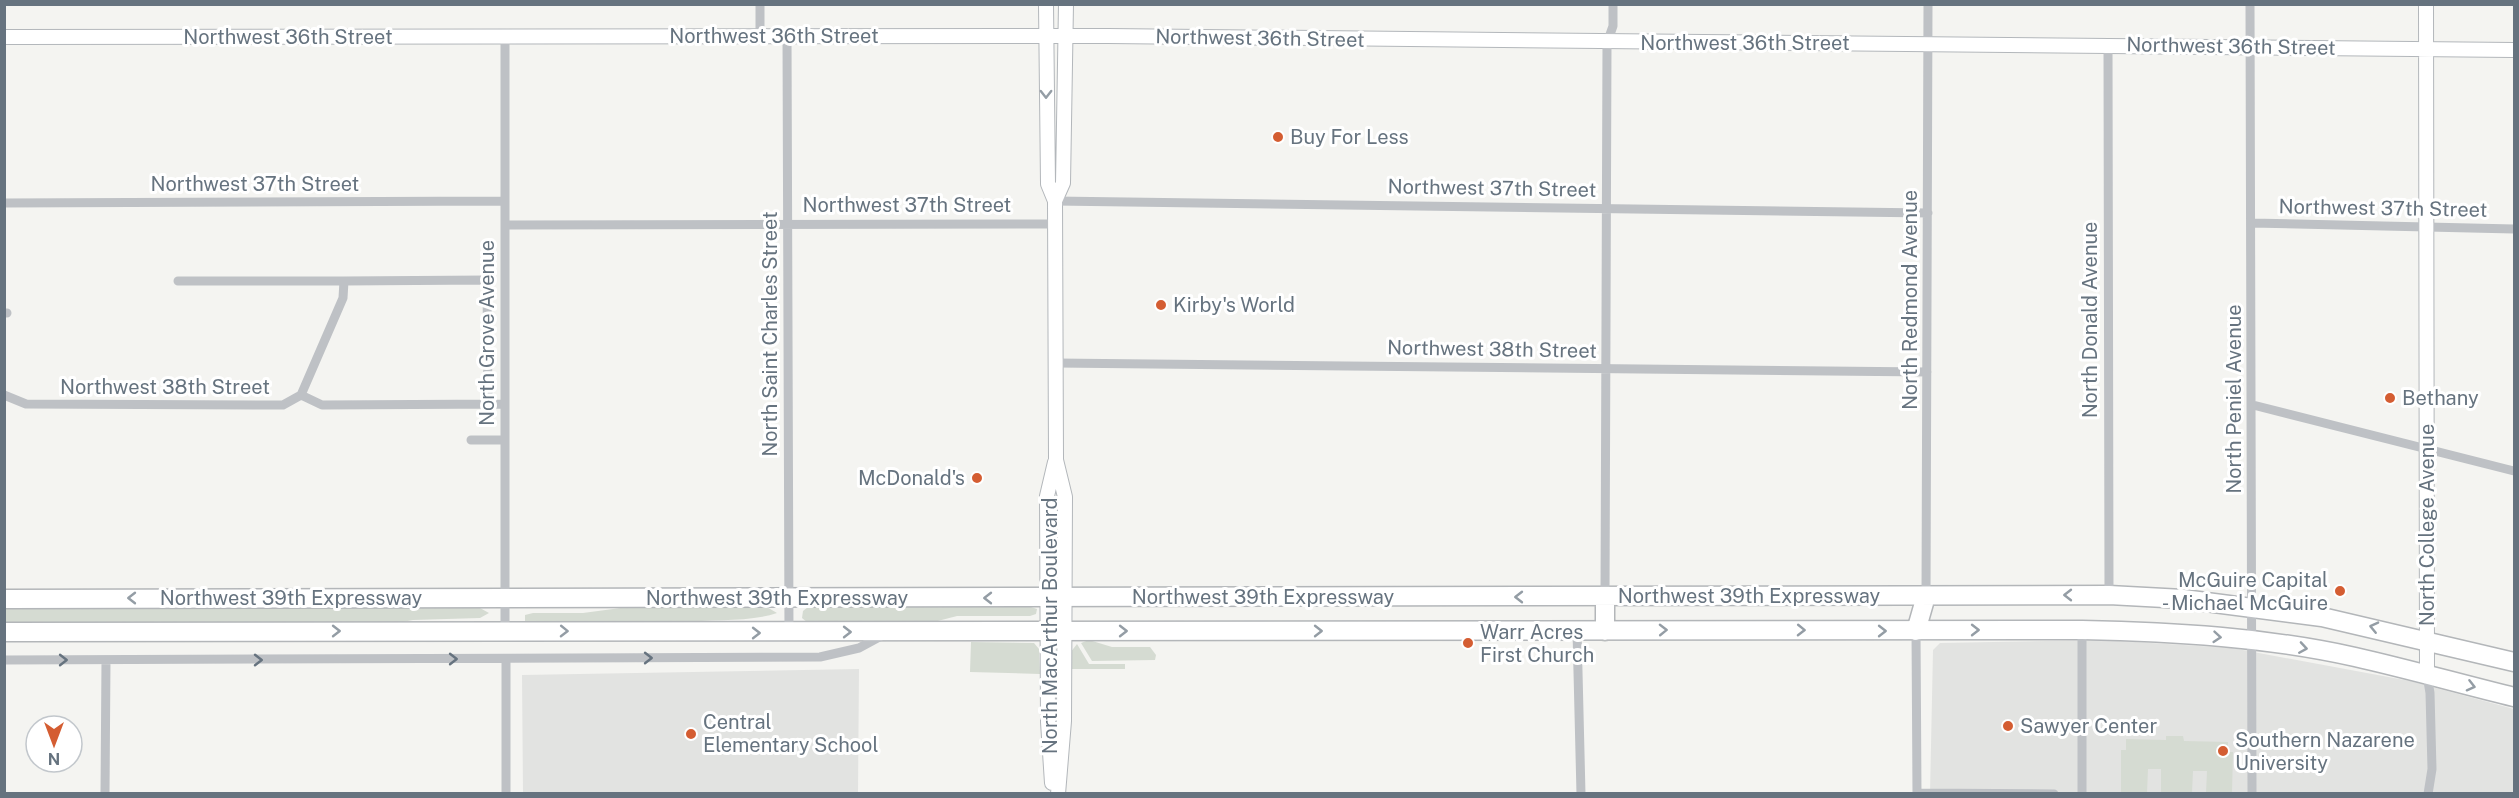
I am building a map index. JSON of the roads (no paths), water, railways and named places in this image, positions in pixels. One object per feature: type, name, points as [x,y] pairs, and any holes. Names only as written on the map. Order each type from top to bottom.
[{"type":"highway","name":"Northwest 39th Expressway","points":[[4,599],[2109,595],[2253,606],[2333,619],[2514,662]]},
{"type":"highway","points":[[1917,630],[1926,596]]},
{"type":"highway","points":[[1577,631],[1578,597]]},
{"type":"highway","points":[[1605,597],[1605,631]]},
{"type":"highway","points":[[1754,630],[1755,597]]},
{"type":"highway","name":"Northwest 39th Expressway","points":[[4,632],[2082,630],[2182,633],[2252,640],[2354,657],[2514,697]]},
{"type":"main road","name":"North MacArthur Boulevard","points":[[1046,4],[1048,184],[1055,201],[1056,460],[1065,497],[1055,597],[1053,794]]},
{"type":"main road","name":"North MacArthur Boulevard","points":[[1055,201],[1063,183],[1066,4]]},
{"type":"main road","name":"North College Avenue","points":[[2427,4],[2427,449],[2424,524],[2427,675]]},
{"type":"main road","name":"Northwest 36th Street","points":[[4,37],[1066,36],[2514,50]]},
{"type":"main road","name":"North MacArthur Boulevard","points":[[1056,631],[1064,721],[1059,794]]},
{"type":"street","points":[[760,4],[760,36]]},
{"type":"street","points":[[1605,597],[1606,43],[1613,26],[1613,4]]},
{"type":"street","name":"North Redmond Avenue","points":[[1926,596],[1929,4]]},
{"type":"street","name":"North Peniel Avenue","points":[[2250,4],[2253,405],[2252,794]]},
{"type":"street","name":"North Grove Avenue","points":[[505,36],[505,630]]},
{"type":"street","name":"North Saint Charles Street","points":[[787,36],[789,633]]},
{"type":"street","name":"North Donald Avenue","points":[[2108,45],[2109,595]]},
{"type":"street","name":"Northwest 37th Street","points":[[4,203],[505,201]]},
{"type":"street","name":"Northwest 37th Street","points":[[1055,201],[1928,213]]},
{"type":"street","name":"Northwest 37th Street","points":[[2252,223],[2428,229],[2514,229]]},
{"type":"street","name":"Northwest 37th Street","points":[[506,225],[1055,224]]},
{"type":"street","points":[[487,280],[488,404]]},
{"type":"street","points":[[178,281],[505,280]]},
{"type":"street","points":[[344,281],[344,298],[301,395],[322,405],[504,404]]},
{"type":"street","name":"Northwest 38th Street","points":[[1056,363],[1927,372]]},
{"type":"street","name":"Northwest 38th Street","points":[[4,395],[26,405],[283,405],[301,395]]},
{"type":"street","points":[[2253,405],[2514,471]]},
{"type":"street","points":[[471,440],[504,440]]},
{"type":"street","points":[[1917,630],[1917,793],[2054,794]]},
{"type":"street","points":[[2082,630],[2082,794]]},
{"type":"street","points":[[1577,631],[1581,794]]},
{"type":"street","name":"Northwest 39th Expressway","points":[[4,660],[820,657],[859,648],[887,632]]},
{"type":"street","points":[[506,659],[506,794]]},
{"type":"street","points":[[105,794],[106,660]]},
{"type":"street","name":"North College Avenue","points":[[2427,675],[2430,693],[2432,769],[2428,794]]},
{"type":"place","name":"Buy For Less","points":[[1278,137]]},
{"type":"place","name":"Kirby's World","points":[[1161,305]]},
{"type":"place","name":"Bethany","points":[[2390,398]]},
{"type":"place","name":"McDonald's","points":[[977,478]]},
{"type":"place","name":"McGuire Capital - Michael McGuire","points":[[2340,591]]},
{"type":"place","name":"Warr Acres First Church","points":[[1468,643]]},
{"type":"place","name":"Sawyer Center","points":[[2008,726]]},
{"type":"place","name":"Central Elementary School","points":[[691,734]]},
{"type":"place","name":"Southern Nazarene University","points":[[2223,751]]}]
